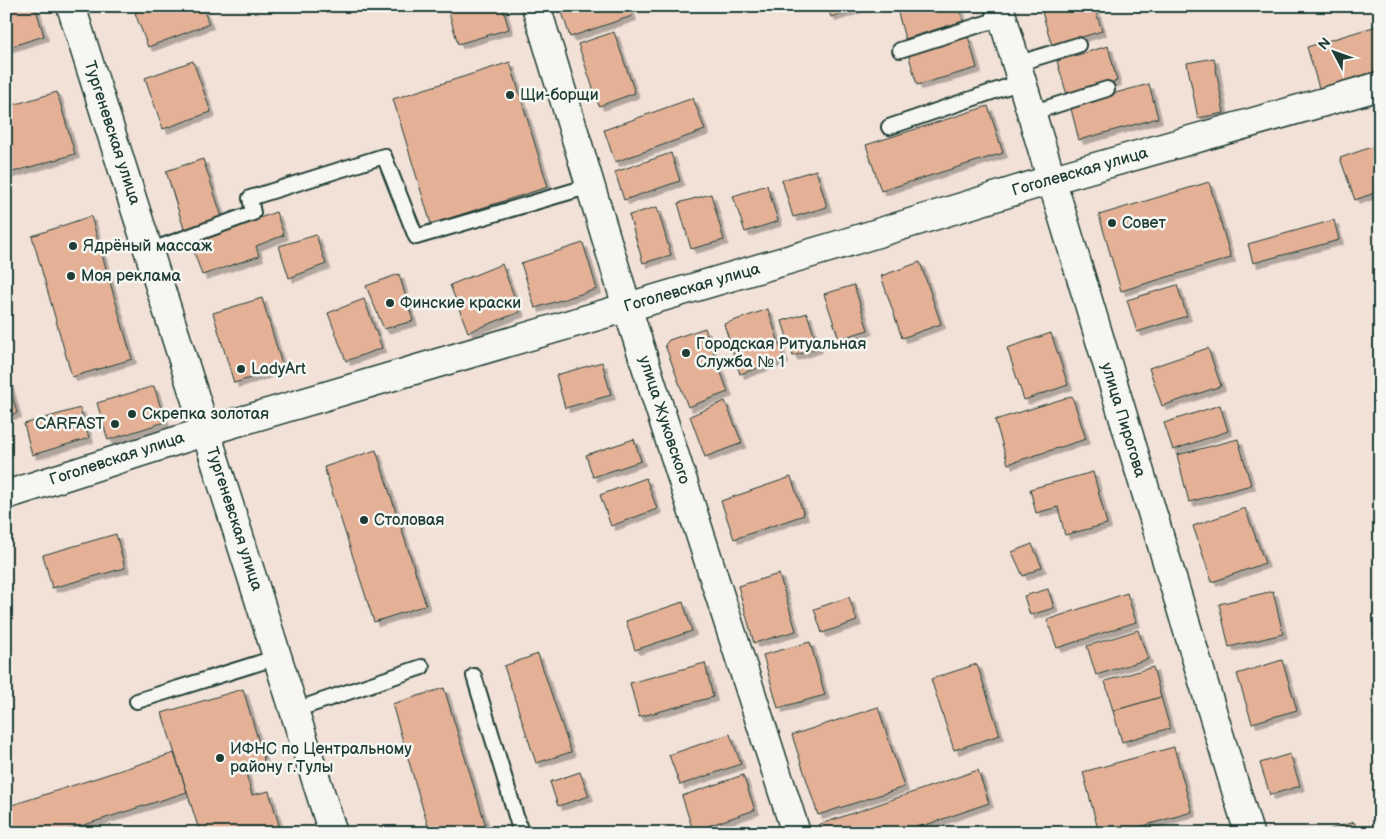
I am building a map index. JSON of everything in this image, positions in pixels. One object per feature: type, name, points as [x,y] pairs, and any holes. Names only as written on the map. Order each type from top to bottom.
[{"type":"street","name":"Тургеневская улица","points":[[72,6],[333,833]]},
{"type":"street","name":"улица Жуковского","points":[[536,6],[627,307],[796,833]]},
{"type":"street","name":"улица Пирогова","points":[[1001,10],[1050,180],[1249,833]]},
{"type":"street","name":"Гоголевская улица","points":[[6,495],[207,431],[1050,180],[1380,86]]},
{"type":"lane","points":[[900,50],[1001,10]]},
{"type":"lane","points":[[889,127],[1019,73],[1078,46]]},
{"type":"lane","points":[[1031,113],[1107,89]]},
{"type":"lane","points":[[149,251],[253,213],[250,198],[384,156],[416,237],[590,186]]},
{"type":"lane","points":[[137,701],[278,657]]},
{"type":"lane","points":[[295,710],[422,667]]},
{"type":"lane","points":[[474,676],[520,833]]},
{"type":"building","points":[[6,6],[35,6],[44,36],[6,48]]},
{"type":"building","points":[[151,6],[202,6],[209,24],[148,47],[135,13]]},
{"type":"building","points":[[447,6],[502,6],[509,29],[458,44]]},
{"type":"building","points":[[560,6],[629,6],[632,16],[570,37]]},
{"type":"building","points":[[827,6],[863,6],[831,17]]},
{"type":"building","points":[[907,6],[959,6],[963,21],[905,39],[897,9]]},
{"type":"building","points":[[1062,6],[1094,6],[1102,31],[1052,46],[1042,12]]},
{"type":"building","points":[[1380,25],[1380,70],[1319,88],[1307,47]]},
{"type":"building","points":[[614,32],[635,93],[599,106],[578,44]]},
{"type":"building","points":[[968,36],[977,68],[917,85],[908,53]]},
{"type":"building","points":[[1108,46],[1117,81],[1067,95],[1057,61]]},
{"type":"building","points":[[1214,58],[1224,113],[1198,118],[1187,63]]},
{"type":"building","points":[[193,61],[211,112],[163,129],[145,78]]},
{"type":"building","points":[[510,62],[548,187],[431,224],[393,99]]},
{"type":"building","points":[[1149,84],[1158,118],[1079,140],[1070,105]]},
{"type":"building","points":[[57,92],[75,154],[6,174],[6,107]]},
{"type":"building","points":[[693,98],[705,130],[615,162],[604,130]]},
{"type":"building","points":[[988,106],[1003,153],[881,191],[866,145]]},
{"type":"building","points":[[1380,144],[1380,191],[1355,200],[1340,158]]},
{"type":"building","points":[[671,153],[680,181],[624,200],[615,172]]},
{"type":"building","points":[[203,159],[223,220],[185,232],[166,171]]},
{"type":"building","points":[[816,170],[827,207],[793,217],[782,180]]},
{"type":"building","points":[[1209,182],[1231,258],[1121,291],[1099,215]]},
{"type":"building","points":[[767,185],[778,221],[745,232],[733,196]]},
{"type":"building","points":[[711,194],[724,240],[691,249],[678,203]]},
{"type":"building","points":[[657,207],[671,255],[643,263],[629,215]]},
{"type":"building","points":[[276,212],[284,235],[256,246],[259,256],[202,275],[191,243]]},
{"type":"building","points":[[91,216],[132,359],[72,377],[32,236]]},
{"type":"building","points":[[1334,220],[1339,240],[1253,263],[1248,244]]},
{"type":"building","points":[[316,235],[326,264],[289,278],[279,246]]},
{"type":"building","points":[[583,243],[597,289],[535,308],[521,263]]},
{"type":"building","points":[[920,262],[941,324],[902,338],[881,276]]},
{"type":"building","points":[[502,264],[520,312],[468,332],[450,285]]},
{"type":"building","name":"Финские краски","points":[[399,274],[413,321],[384,329],[366,286]]},
{"type":"building","points":[[854,285],[868,330],[839,339],[824,294]]},
{"type":"building","points":[[1177,285],[1187,316],[1137,332],[1127,300]]},
{"type":"building","points":[[262,298],[283,368],[234,383],[213,313]]},
{"type":"building","points":[[364,299],[382,348],[346,361],[328,313]]},
{"type":"building","points":[[768,309],[784,359],[740,374],[724,324]]},
{"type":"building","points":[[807,313],[818,348],[793,356],[782,321]]},
{"type":"building","points":[[705,328],[728,392],[688,407],[665,345],[669,340]]},
{"type":"building","points":[[1051,333],[1068,385],[1024,400],[1007,348]]},
{"type":"building","points":[[1208,348],[1221,386],[1162,406],[1149,368]]},
{"type":"building","points":[[602,362],[611,395],[565,408],[556,375]]},
{"type":"building","points":[[6,373],[17,413],[6,416]]},
{"type":"building","points":[[154,386],[165,422],[108,440],[97,403]]},
{"type":"building","points":[[1072,396],[1086,439],[1008,464],[995,420]]},
{"type":"building","points":[[725,401],[742,443],[705,457],[690,416]]},
{"type":"building","points":[[1220,405],[1228,431],[1173,450],[1164,423]]},
{"type":"building","points":[[80,408],[89,438],[32,455],[24,424]]},
{"type":"building","points":[[634,439],[641,461],[593,477],[586,455]]},
{"type":"building","points":[[1238,439],[1251,485],[1189,502],[1177,455]]},
{"type":"building","points":[[376,450],[426,605],[374,622],[324,467]]},
{"type":"building","points":[[1093,472],[1107,524],[1065,535],[1058,507],[1036,513],[1030,489]]},
{"type":"building","points":[[791,477],[804,515],[734,539],[721,501]]},
{"type":"building","points":[[646,478],[657,509],[611,526],[600,495]]},
{"type":"building","points":[[1245,508],[1265,563],[1212,582],[1193,526]]},
{"type":"building","points":[[116,534],[125,568],[52,588],[43,555]]},
{"type":"building","points":[[1032,544],[1042,567],[1023,576],[1012,552]]},
{"type":"building","points":[[779,574],[796,631],[754,643],[738,586]]},
{"type":"building","points":[[1048,589],[1054,608],[1030,615],[1024,596]]},
{"type":"building","points":[[1273,591],[1283,634],[1229,647],[1219,604]]},
{"type":"building","points":[[1127,593],[1136,622],[1057,648],[1047,620]]},
{"type":"building","points":[[849,597],[857,621],[822,633],[814,609]]},
{"type":"building","points":[[683,602],[692,631],[635,650],[626,621]]},
{"type":"building","points":[[1138,630],[1148,659],[1096,675],[1087,646]]},
{"type":"building","points":[[810,642],[825,695],[778,708],[763,655]]},
{"type":"building","points":[[538,654],[571,752],[536,763],[504,666]]},
{"type":"building","points":[[1282,660],[1297,710],[1252,723],[1237,674]]},
{"type":"building","points":[[705,663],[713,697],[639,717],[630,683]]},
{"type":"building","points":[[977,664],[1000,735],[954,750],[931,679]]},
{"type":"building","points":[[1153,667],[1161,697],[1113,711],[1105,681]]},
{"type":"building","points":[[444,688],[488,833],[430,833],[392,704]]},
{"type":"building","name":"ИФНС по Центральному району г.Тулы","points":[[243,689],[265,763],[245,770],[252,795],[269,791],[279,825],[263,831],[264,833],[200,833],[162,713]]},
{"type":"building","points":[[1161,697],[1170,728],[1122,742],[1113,711]]},
{"type":"building","points":[[878,707],[904,787],[818,815],[792,735]]},
{"type":"building","points":[[730,734],[741,764],[680,785],[669,755]]},
{"type":"building","points":[[1174,747],[1192,812],[1118,833],[1099,833],[1083,772]]},
{"type":"building","points":[[174,753],[187,792],[59,833],[6,833],[6,807]]},
{"type":"building","points":[[1290,754],[1300,786],[1270,795],[1260,763]]},
{"type":"building","points":[[978,770],[989,803],[903,833],[821,833],[818,825]]},
{"type":"building","points":[[580,772],[589,796],[558,806],[550,782]]},
{"type":"building","points":[[743,775],[755,810],[693,831],[682,796]]},
{"type":"building","points":[[1354,822],[1358,833],[1332,833],[1331,829]]},
{"type":"place","name":"Щи-борщи","points":[[510,95]]},
{"type":"place","name":"Совет","points":[[1112,223]]},
{"type":"place","name":"Ядрёный массаж","points":[[73,246]]},
{"type":"place","name":"Моя реклама","points":[[71,276]]},
{"type":"place","name":"Финские краски","points":[[390,303]]},
{"type":"place","name":"Городская Ритуальная Служба № 1","points":[[686,353]]},
{"type":"place","name":"LadyArt","points":[[241,369]]},
{"type":"place","name":"Скрепка золотая","points":[[132,414]]},
{"type":"place","name":"CARFAST","points":[[115,424]]},
{"type":"place","name":"Столовая","points":[[364,520]]},
{"type":"place","name":"ИФНС по Центральному району г.Тулы","points":[[220,758]]}]
